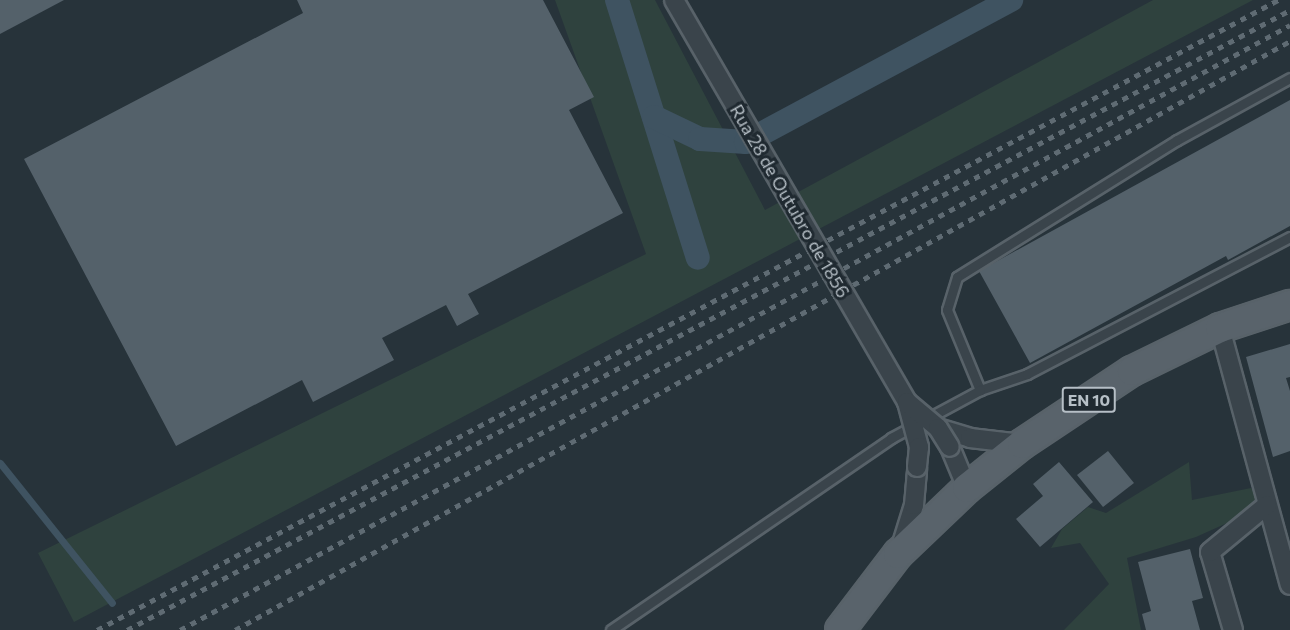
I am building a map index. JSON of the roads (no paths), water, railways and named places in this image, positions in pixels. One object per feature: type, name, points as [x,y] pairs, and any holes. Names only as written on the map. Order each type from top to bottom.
[{"type":"main road","name":"EN 10","points":[[840,630],[898,554],[967,488],[1022,444],[1132,371],[1220,328],[1290,305]]},
{"type":"street","name":"Rua 28 de Outubro de 1856","points":[[674,0],[907,402],[919,447],[914,505],[898,554]]},
{"type":"street","points":[[1220,328],[1290,585]]},
{"type":"street","name":"Rua 28 de Outubro de 1856","points":[[907,402],[938,428],[950,447],[967,488]]},
{"type":"street","name":"Rua 28 de Outubro de 1856","points":[[938,428],[970,438],[1022,444]]},
{"type":"street","points":[[1233,630],[1210,552],[1267,505]]},
{"type":"lane","points":[[980,390],[947,310],[957,277],[1177,140],[1290,78]]},
{"type":"lane","points":[[611,630],[891,438],[980,390],[1027,374],[1290,237]]},
{"type":"waterway","points":[[617,0],[698,258]]},
{"type":"waterway","points":[[654,117],[700,139],[746,142],[1011,0]]},
{"type":"waterway","points":[[0,463],[112,603]]},
{"type":"railway","points":[[97,630],[1278,0]]},
{"type":"railway","points":[[127,630],[1290,10]]},
{"type":"railway","points":[[180,630],[1290,25]]},
{"type":"railway","points":[[235,630],[1290,41]]}]
